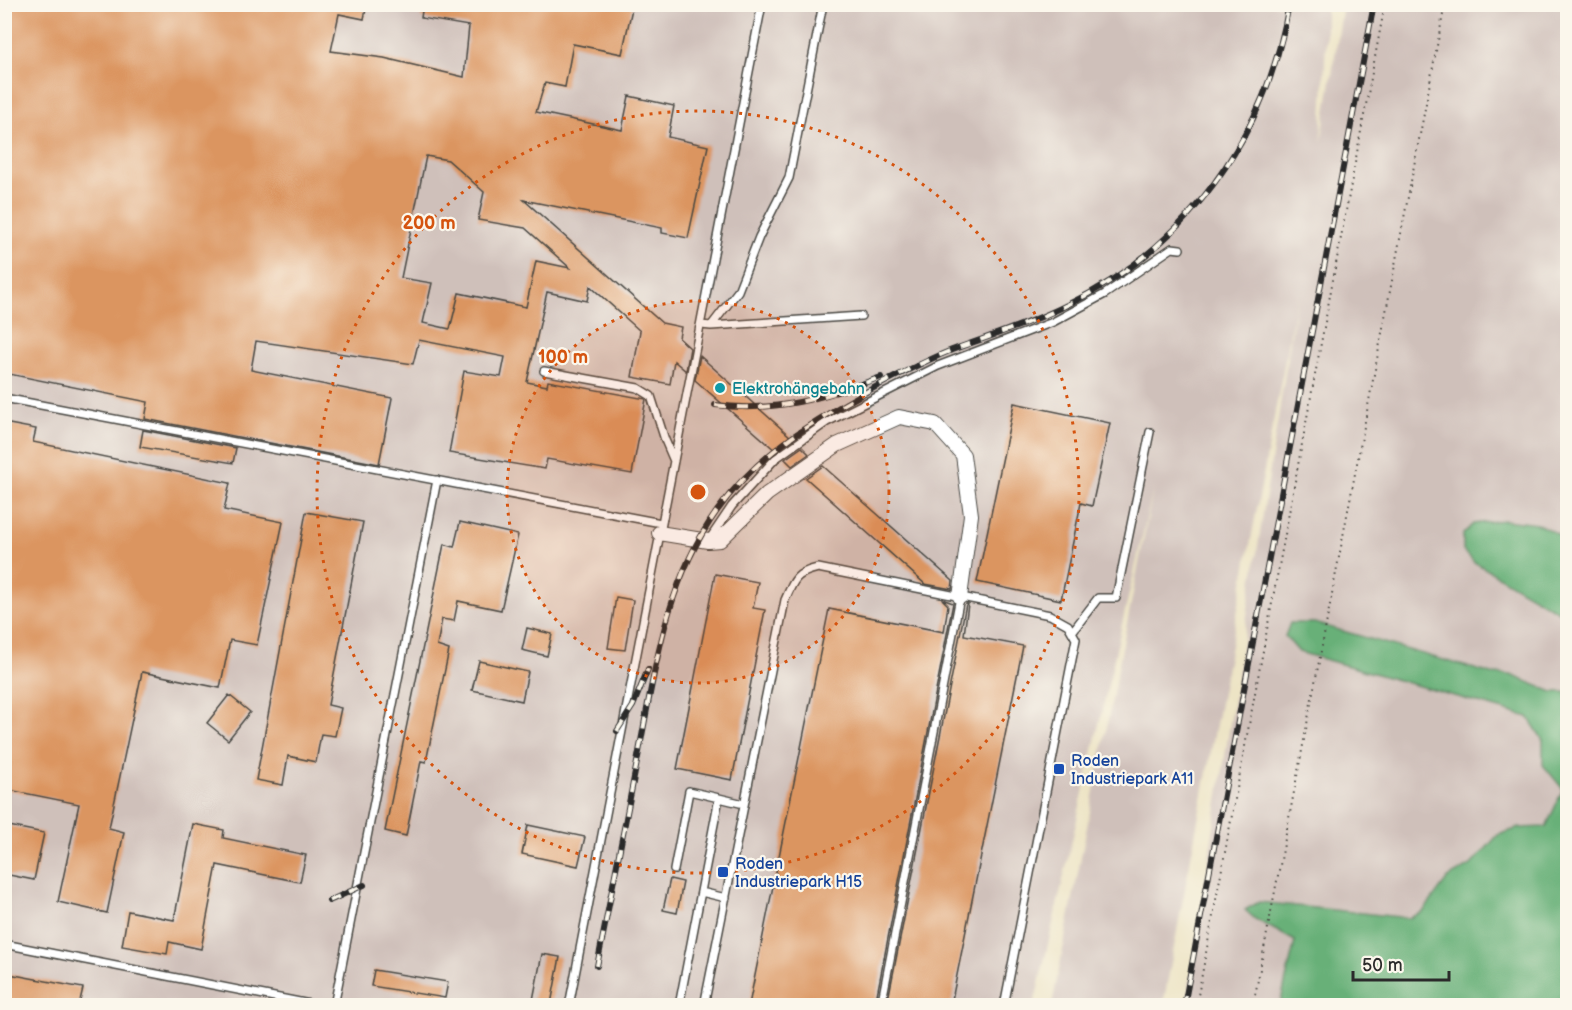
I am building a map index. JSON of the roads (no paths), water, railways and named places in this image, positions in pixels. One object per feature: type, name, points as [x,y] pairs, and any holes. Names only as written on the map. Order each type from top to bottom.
[{"type":"street","points":[[660,528],[708,541],[720,540],[767,494],[837,445],[899,417],[935,424],[963,455],[971,515],[960,597]]},
{"type":"lane","points":[[569,1005],[762,4]]},
{"type":"lane","points":[[711,326],[738,291],[759,237],[789,178],[823,4]]},
{"type":"lane","points":[[708,541],[732,506],[775,459],[827,422],[938,366],[1053,322],[1105,294],[1172,248],[1180,249]]},
{"type":"lane","points":[[701,326],[861,316]]},
{"type":"lane","points":[[544,370],[638,388],[651,396],[674,461]]},
{"type":"lane","points":[[4,398],[437,480],[660,528]]},
{"type":"lane","points":[[1072,632],[1098,598],[1116,598],[1150,432]]},
{"type":"lane","points":[[334,1005],[437,480]]},
{"type":"lane","points":[[704,1005],[785,600],[794,580],[802,572],[819,568],[1050,615],[1068,625],[1076,639],[1004,1005]]},
{"type":"lane","points":[[881,1005],[960,597]]},
{"type":"lane","points":[[674,870],[689,791],[744,804]]},
{"type":"lane","points":[[679,1005],[719,798]]},
{"type":"lane","points":[[701,892],[726,898]]},
{"type":"lane","points":[[4,944],[320,1005]]},
{"type":"railway","points":[[597,966],[665,627],[686,567],[717,511],[732,491],[766,458],[824,416],[930,360],[1065,306],[1109,282],[1148,253],[1184,220],[1214,183],[1241,142],[1262,99],[1278,52],[1289,4]]},
{"type":"railway","points":[[1184,1006],[1374,4]]},
{"type":"railway","points":[[715,405],[759,407],[800,402],[881,377]]},
{"type":"railway","points":[[617,731],[633,706],[648,669]]},
{"type":"railway","points":[[329,901],[364,885]]},
{"type":"place","name":"Elektrohängebahn","points":[[720,388]]},
{"type":"place","name":"Roden Industriepark A11","points":[[1059,769]]},
{"type":"place","name":"Roden Industriepark H15","points":[[723,872]]}]
